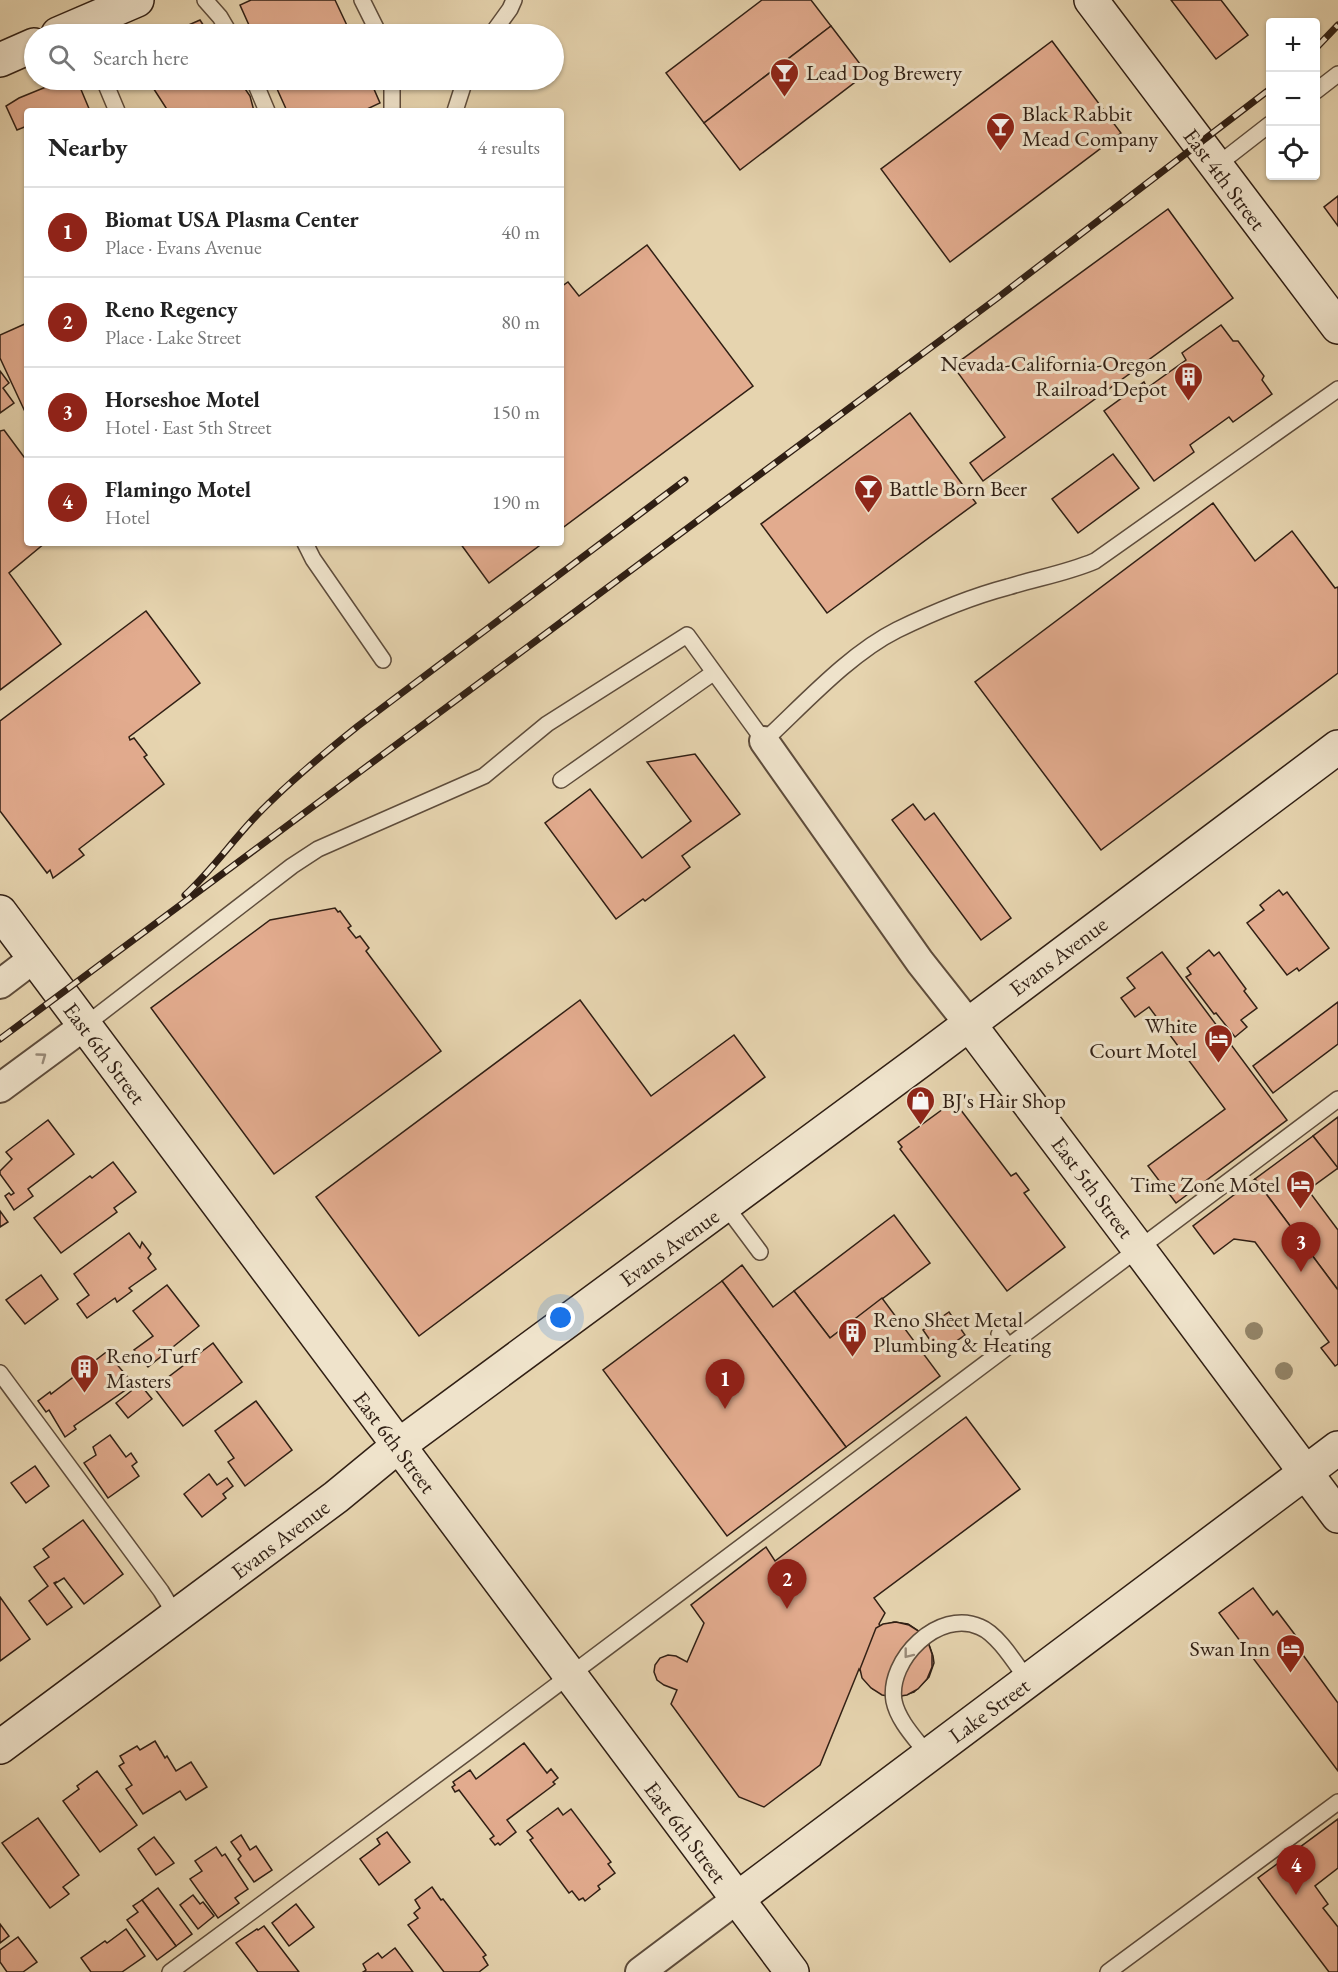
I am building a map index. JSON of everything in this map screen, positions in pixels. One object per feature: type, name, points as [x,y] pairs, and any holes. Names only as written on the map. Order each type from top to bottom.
[{"type":"street","points":[[88,24],[137,0]]},
{"type":"street","name":"East 4th Street","points":[[1091,0],[1338,327]]},
{"type":"street","points":[[0,60],[24,49]]},
{"type":"street","name":"East 5th Street","points":[[764,741],[920,962],[1338,1516]]},
{"type":"street","name":"Evans Avenue","points":[[0,1747],[336,1497],[399,1446],[969,1024],[1338,747]]},
{"type":"street","name":"East 6th Street","points":[[0,912],[792,1972]]},
{"type":"street","points":[[0,984],[33,959]]},
{"type":"street","points":[[0,1088],[84,1026]]},
{"type":"street","name":"Lake Street","points":[[640,1972],[1338,1448]]},
{"type":"lane","points":[[205,0],[224,24]]},
{"type":"lane","points":[[362,0],[374,24]]},
{"type":"lane","points":[[499,24],[514,0]]},
{"type":"lane","points":[[1320,88],[1338,74]]},
{"type":"lane","points":[[108,90],[116,108]]},
{"type":"lane","points":[[258,90],[266,108]]},
{"type":"lane","points":[[392,90],[392,108]]},
{"type":"lane","points":[[456,108],[462,90]]},
{"type":"lane","points":[[1216,166],[1267,126]]},
{"type":"lane","points":[[84,1026],[292,866],[318,849],[484,776],[547,724],[687,635],[764,741],[857,655],[896,631],[943,610],[1006,587],[1074,570],[1095,561],[1338,389]]},
{"type":"lane","points":[[306,546],[313,559],[383,660]]},
{"type":"lane","points":[[561,780],[713,673]]},
{"type":"lane","points":[[170,1972],[570,1676],[1003,1340],[1138,1248],[1338,1099]]},
{"type":"lane","points":[[725,1205],[760,1252]]},
{"type":"lane","points":[[0,1373],[162,1591],[176,1616]]},
{"type":"lane","points":[[928,1755],[898,1714],[894,1700],[894,1679],[901,1663],[917,1643],[932,1632],[956,1624],[979,1626],[988,1631],[1029,1682]]},
{"type":"lane","points":[[1108,1972],[1338,1802]]},
{"type":"building","points":[[251,0],[335,0],[346,24],[249,24],[240,5]]},
{"type":"building","points":[[762,0],[811,0],[831,26],[704,123],[666,73]]},
{"type":"building","points":[[1171,0],[1221,0],[1248,35],[1216,59]]},
{"type":"building","points":[[200,20],[203,24],[191,24]]},
{"type":"building","name":"Lead Dog Brewery","points":[[831,26],[867,73],[740,170],[704,123]]},
{"type":"building","name":"Black Rabbit Mead Company","points":[[1052,41],[1121,133],[950,262],[881,169]]},
{"type":"building","points":[[39,90],[81,90],[89,108],[24,108],[24,127],[17,130],[6,106]]},
{"type":"building","points":[[154,90],[246,90],[253,108],[166,108]]},
{"type":"building","points":[[278,90],[374,90],[380,103],[369,108],[286,108]]},
{"type":"building","points":[[1338,196],[1338,226],[1324,207]]},
{"type":"building","points":[[1168,209],[1233,298],[983,481],[970,463],[1005,437],[953,366]]},
{"type":"building","points":[[647,245],[753,386],[564,527],[564,285],[568,282],[579,296]]},
{"type":"building","points":[[24,324],[24,410],[0,358],[0,335]]},
{"type":"building","name":"Nevada-California-Oregon Railroad Depot","points":[[1221,325],[1233,341],[1238,341],[1264,376],[1262,380],[1272,394],[1233,422],[1229,417],[1190,445],[1194,452],[1154,481],[1104,411],[1144,382],[1147,388],[1186,360],[1182,353]]},
{"type":"building","points":[[0,371],[9,383],[3,388],[14,403],[0,413]]},
{"type":"building","name":"Battle Born Beer","points":[[910,413],[976,503],[827,613],[761,524]]},
{"type":"building","points":[[4,430],[24,457],[24,546],[41,546],[9,573],[61,644],[0,690],[0,431]]},
{"type":"building","points":[[1113,454],[1139,488],[1078,533],[1052,499]]},
{"type":"building","points":[[1213,503],[1255,561],[1292,531],[1335,588],[1338,587],[1338,673],[1101,850],[975,682]]},
{"type":"building","points":[[462,546],[539,546],[489,583]]},
{"type":"building","points":[[146,611],[200,683],[129,737],[130,740],[134,738],[147,755],[144,757],[164,784],[79,849],[84,855],[53,878],[50,870],[47,873],[0,811],[0,721]]},
{"type":"building","points":[[695,754],[740,814],[682,856],[690,867],[645,901],[643,899],[616,919],[545,823],[590,789],[642,858],[691,821],[647,762]]},
{"type":"building","points":[[913,804],[925,820],[934,813],[1011,918],[981,940],[892,820]]},
{"type":"building","points":[[1279,890],[1283,895],[1287,892],[1329,948],[1299,971],[1297,968],[1287,975],[1247,923],[1264,910],[1260,905]]},
{"type":"building","points":[[335,908],[351,926],[348,928],[356,938],[360,936],[369,948],[366,951],[441,1051],[274,1174],[151,1008],[270,920]]},
{"type":"building","points":[[1209,950],[1214,956],[1219,952],[1257,1008],[1241,1020],[1247,1027],[1235,1037],[1186,977],[1191,974],[1187,968]]},
{"type":"building","name":"White Court Motel","points":[[1162,952],[1287,1120],[1176,1203],[1148,1166],[1225,1109],[1149,1007],[1135,1017],[1121,998],[1135,988],[1127,978]]},
{"type":"building","points":[[580,1000],[651,1096],[734,1035],[765,1077],[419,1336],[316,1197]]},
{"type":"building","points":[[1338,1002],[1338,1044],[1273,1093],[1253,1066]]},
{"type":"building","points":[[954,1101],[1011,1176],[1016,1173],[1029,1190],[1024,1193],[1065,1247],[1007,1291],[900,1149],[902,1147],[898,1142]]},
{"type":"building","points":[[1338,1117],[1338,1169],[1313,1136]]},
{"type":"building","points":[[48,1120],[74,1154],[28,1189],[33,1196],[14,1210],[5,1196],[14,1193],[0,1174],[0,1171],[12,1159],[6,1152]]},
{"type":"building","name":"Time Zone Motel","points":[[1313,1136],[1338,1168],[1308,1190],[1338,1230],[1338,1290],[1255,1179]]},
{"type":"building","points":[[113,1162],[136,1192],[114,1208],[117,1212],[61,1253],[34,1218],[90,1176],[92,1178]]},
{"type":"building","points":[[1255,1179],[1338,1290],[1338,1364],[1335,1366],[1321,1348],[1329,1342],[1255,1242],[1234,1239],[1214,1254],[1193,1226]]},
{"type":"building","points":[[0,1211],[8,1222],[0,1227]]},
{"type":"building","points":[[894,1215],[930,1263],[830,1338],[794,1291]]},
{"type":"building","points":[[129,1233],[140,1248],[142,1242],[151,1254],[148,1258],[156,1269],[129,1288],[132,1291],[117,1302],[115,1298],[87,1318],[77,1304],[89,1295],[74,1274]]},
{"type":"building","name":"Reno Sheet Metal Plumbing & Heating","points":[[742,1265],[773,1307],[794,1291],[830,1338],[882,1298],[940,1376],[846,1447],[722,1281]]},
{"type":"building","points":[[41,1275],[58,1299],[25,1324],[6,1300]]},
{"type":"building","points":[[722,1281],[846,1447],[727,1536],[603,1370]]},
{"type":"building","points":[[167,1285],[199,1326],[148,1367],[134,1350],[153,1336],[133,1311]]},
{"type":"building","points":[[949,1312],[965,1335],[939,1353],[923,1330]]},
{"type":"building","points":[[213,1343],[242,1382],[183,1426],[154,1388]]},
{"type":"building","name":"Reno Turf Masters","points":[[109,1350],[115,1357],[112,1359],[134,1384],[74,1426],[76,1429],[65,1437],[49,1410],[46,1412],[38,1401],[50,1392],[51,1394]]},
{"type":"building","points":[[140,1384],[152,1399],[128,1418],[116,1403]]},
{"type":"building","points":[[256,1401],[292,1450],[245,1486],[228,1462],[234,1458],[215,1431]]},
{"type":"building","points":[[966,1417],[1020,1489],[874,1598],[885,1613],[880,1626],[894,1622],[908,1624],[926,1636],[934,1663],[929,1677],[914,1692],[893,1696],[873,1689],[859,1669],[820,1765],[764,1807],[739,1797],[671,1704],[677,1690],[657,1680],[654,1672],[655,1665],[660,1658],[668,1655],[676,1656],[687,1662],[704,1623],[691,1605],[766,1547],[775,1561]]},
{"type":"building","points":[[110,1435],[126,1457],[131,1453],[137,1462],[132,1466],[139,1476],[108,1498],[84,1463],[96,1455],[93,1447]]},
{"type":"building","points":[[35,1466],[49,1486],[26,1503],[11,1483]]},
{"type":"building","points":[[209,1474],[217,1485],[227,1478],[233,1486],[223,1494],[226,1498],[202,1517],[184,1494]]},
{"type":"building","points":[[83,1520],[123,1574],[84,1604],[64,1578],[54,1583],[72,1607],[47,1625],[29,1601],[48,1586],[34,1567],[49,1557],[43,1549]]},
{"type":"building","name":"Swan Inn","points":[[1253,1588],[1273,1615],[1277,1611],[1299,1640],[1295,1644],[1338,1703],[1338,1771],[1219,1613]]},
{"type":"building","points":[[0,1597],[30,1639],[0,1661]]},
{"type":"building","points":[[896,1622],[909,1625],[920,1632],[928,1642],[932,1654],[932,1667],[927,1679],[918,1689],[907,1695],[894,1697],[882,1695],[871,1688],[862,1678],[860,1669],[876,1628],[883,1624]]},
{"type":"building","points":[[155,1741],[176,1771],[191,1762],[207,1787],[186,1800],[180,1791],[143,1814],[126,1789],[132,1785],[119,1766],[124,1763],[120,1756],[137,1746],[140,1750]]},
{"type":"building","points":[[524,1743],[547,1773],[551,1769],[558,1778],[553,1782],[555,1784],[507,1820],[516,1832],[500,1845],[498,1843],[495,1845],[490,1839],[494,1836],[459,1790],[455,1792],[452,1787],[455,1785],[453,1782],[470,1770],[476,1779]]},
{"type":"building","points":[[97,1771],[137,1825],[100,1852],[63,1801],[79,1789],[77,1786]]},
{"type":"building","points":[[558,1808],[563,1815],[571,1809],[611,1862],[608,1864],[615,1873],[598,1886],[600,1889],[585,1901],[583,1898],[579,1900],[572,1891],[569,1893],[530,1840],[533,1838],[527,1831]]},
{"type":"building","points":[[38,1818],[79,1875],[63,1887],[69,1894],[50,1908],[2,1843]]},
{"type":"building","points":[[1338,1819],[1338,1868],[1315,1886],[1328,1904],[1323,1908],[1338,1927],[1338,1972],[1329,1972],[1258,1878]]},
{"type":"building","points":[[387,1832],[410,1862],[379,1885],[360,1859],[380,1844],[377,1839]]},
{"type":"building","points":[[241,1835],[250,1850],[256,1846],[272,1870],[254,1882],[238,1859],[241,1856],[231,1842]]},
{"type":"building","points":[[154,1837],[174,1863],[156,1875],[138,1849]]},
{"type":"building","points":[[216,1847],[222,1856],[225,1854],[248,1889],[235,1898],[239,1903],[218,1918],[190,1879],[202,1871],[195,1861]]},
{"type":"building","points":[[432,1887],[486,1955],[483,1957],[488,1965],[479,1972],[444,1972],[408,1925],[418,1918],[414,1913],[420,1908],[415,1900]]},
{"type":"building","points":[[158,1888],[192,1934],[176,1946],[142,1900]]},
{"type":"building","points":[[193,1895],[200,1904],[203,1902],[214,1916],[198,1929],[180,1905]]},
{"type":"building","points":[[142,1900],[176,1946],[157,1960],[127,1920],[138,1912],[133,1906]]},
{"type":"building","points":[[296,1904],[314,1927],[289,1946],[272,1923]]},
{"type":"building","points":[[0,1924],[9,1936],[0,1943]]},
{"type":"building","points":[[264,1926],[299,1972],[258,1972],[236,1943]]},
{"type":"building","points":[[126,1929],[145,1956],[122,1972],[91,1972],[81,1958]]},
{"type":"building","points":[[18,1937],[37,1962],[23,1972],[7,1972],[0,1962],[0,1950]]},
{"type":"building","points":[[395,1948],[413,1972],[363,1972],[366,1970],[363,1964],[378,1953],[382,1958]]},
{"type":"railway","points":[[1320,44],[1338,25]]},
{"type":"railway","points":[[0,1039],[996,299],[1266,92]]},
{"type":"railway","points":[[185,895],[257,815],[332,747],[685,480]]},
{"type":"place","name":"Lead Dog Brewery","points":[[785,98]]},
{"type":"place","name":"Black Rabbit Mead Company","points":[[1001,152]]},
{"type":"place","name":"Nevada-California-Oregon Railroad Depot","points":[[1188,402]]},
{"type":"place","name":"Battle Born Beer","points":[[868,514]]},
{"type":"place","name":"White Court Motel","points":[[1218,1064]]},
{"type":"place","name":"BJ's Hair Shop","points":[[921,1126]]},
{"type":"place","name":"Time Zone Motel","points":[[1301,1210]]},
{"type":"place","name":"Horseshoe Motel","points":[[1301,1272]]},
{"type":"place","name":"Reno Sheet Metal Plumbing & Heating","points":[[852,1358]]},
{"type":"place","name":"Reno Turf Masters","points":[[85,1394]]},
{"type":"place","name":"Biomat USA Plasma Center","points":[[725,1409]]},
{"type":"place","name":"Reno Regency","points":[[787,1609]]},
{"type":"place","name":"Swan Inn","points":[[1291,1674]]},
{"type":"place","name":"Flamingo Motel","points":[[1296,1895]]}]
